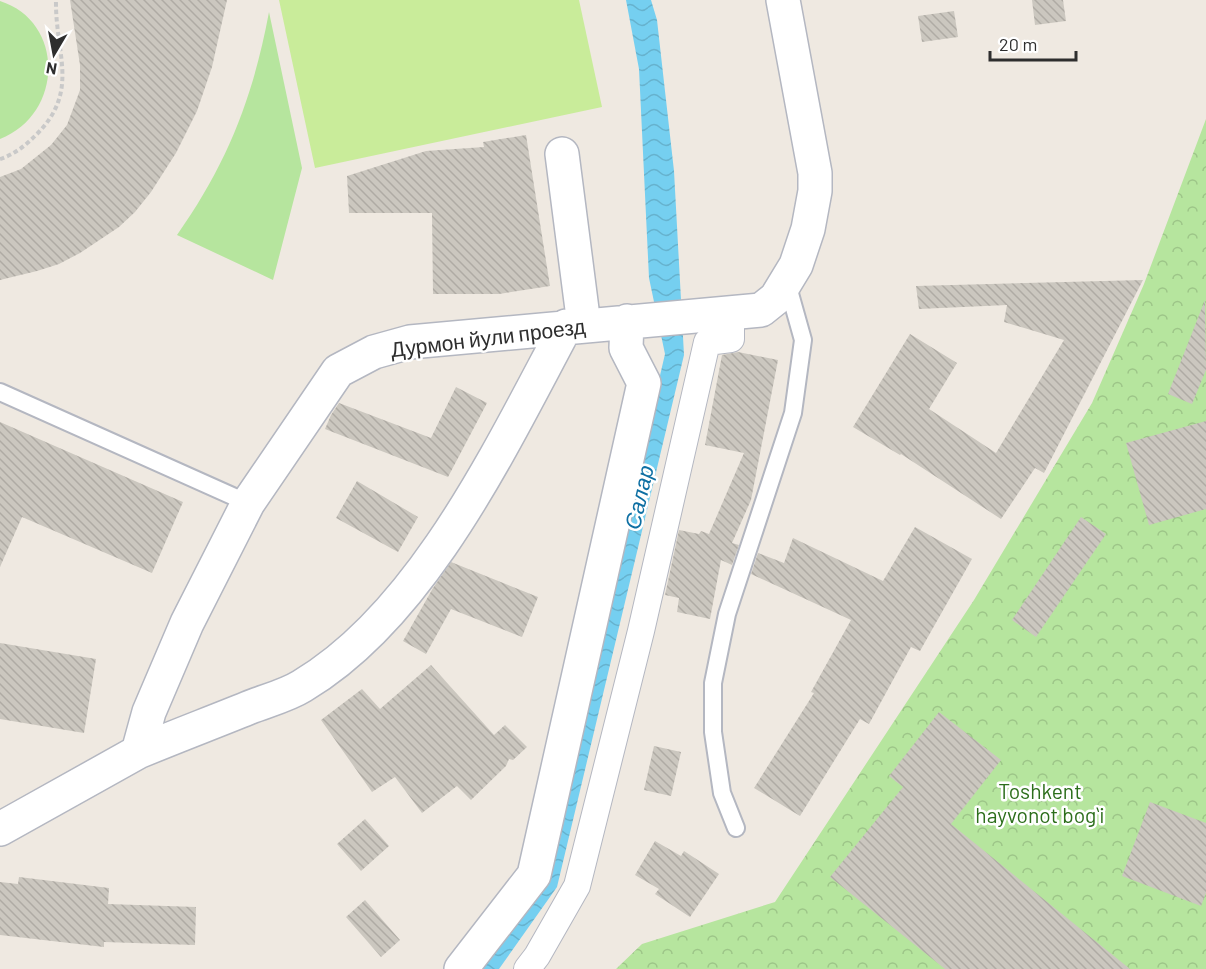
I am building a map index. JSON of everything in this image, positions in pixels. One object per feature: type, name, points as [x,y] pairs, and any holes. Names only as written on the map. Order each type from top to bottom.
[{"type":"street","name":"Дурмон йули проезд","points":[[138,752],[149,712],[187,622],[248,503],[338,371],[374,352],[410,342],[761,310],[776,298],[796,265],[808,229],[813,210],[815,172],[783,0]]},
{"type":"street","points":[[0,829],[138,752],[301,687],[326,670],[375,628],[398,603],[486,475],[575,326],[562,154]]},
{"type":"street","points":[[527,969],[537,956],[577,886],[641,632],[707,342],[730,339],[717,314]]},
{"type":"street","points":[[461,969],[534,874],[644,383],[626,348],[636,321]]},
{"type":"lane","points":[[736,828],[722,793],[713,732],[713,683],[727,614],[793,413],[803,340],[787,283]]},
{"type":"lane","points":[[0,392],[248,503]]},
{"type":"path","points":[[0,159],[26,146],[53,116],[60,98],[64,72],[55,22],[56,0]]},
{"type":"green space","points":[[279,0],[579,0],[602,107],[315,168]]},
{"type":"green space","points":[[0,1],[22,12],[37,28],[46,48],[48,69],[45,90],[36,110],[21,127],[0,139]]},
{"type":"green space","points":[[269,12],[302,168],[273,280],[177,235],[195,209],[236,129],[255,73]]},
{"type":"green space","name":"Toshkent hayvonot bogʻi","points":[[1206,119],[1206,969],[616,969],[642,944],[775,902],[974,600],[1092,403],[1144,284]]},
{"type":"water","name":"Салар","points":[[626,0],[651,0],[657,20],[674,171],[684,355],[557,887],[499,969],[476,969],[543,879],[665,354],[649,278],[639,69]]},
{"type":"building","points":[[70,0],[227,0],[212,67],[197,111],[176,153],[135,212],[119,227],[59,264],[0,280],[0,177],[21,169],[51,145],[67,125],[80,90],[80,65]]},
{"type":"building","points":[[1032,0],[1063,0],[1066,21],[1035,25]]},
{"type":"building","points":[[954,11],[958,37],[922,42],[918,16]]},
{"type":"building","points":[[526,135],[550,286],[499,294],[433,294],[432,213],[349,213],[347,176],[426,151],[484,147],[483,142]]},
{"type":"building","points":[[1143,280],[1044,473],[1035,468],[1001,519],[901,454],[853,427],[910,334],[957,363],[929,409],[996,453],[1064,340],[1004,322],[1007,305],[919,309],[916,286]]},
{"type":"building","points":[[1205,300],[1206,370],[1192,404],[1168,394]]},
{"type":"building","points":[[738,352],[778,360],[751,500],[732,543],[739,545],[732,565],[721,560],[710,619],[677,612],[679,598],[665,595],[679,530],[699,534],[701,531],[709,534],[744,453],[705,445],[722,355]]},
{"type":"building","points":[[456,387],[487,403],[448,477],[325,429],[339,403],[431,438]]},
{"type":"building","points":[[1206,421],[1206,509],[1149,525],[1126,443]]},
{"type":"building","points":[[0,422],[183,502],[152,573],[22,517],[0,567]]},
{"type":"building","points":[[357,481],[418,517],[398,552],[336,518]]},
{"type":"building","points":[[1081,517],[1106,534],[1036,637],[1012,620]]},
{"type":"building","points":[[915,527],[972,559],[920,651],[911,647],[869,724],[860,719],[800,816],[754,788],[814,693],[811,692],[851,620],[751,574],[758,553],[784,563],[793,538],[883,581]]},
{"type":"building","points":[[451,562],[538,597],[522,637],[451,609],[426,654],[403,641],[433,588]]},
{"type":"building","points":[[0,643],[96,659],[84,733],[0,719]]},
{"type":"building","points":[[431,665],[494,735],[505,725],[527,747],[513,760],[509,759],[506,766],[471,800],[457,786],[422,813],[395,777],[372,792],[321,720],[362,689],[380,709]]},
{"type":"building","points":[[939,712],[1001,760],[951,824],[1130,969],[945,969],[830,877],[903,787],[889,776]]},
{"type":"building","points":[[654,746],[681,752],[671,796],[644,790]]},
{"type":"building","points":[[1150,802],[1206,823],[1206,893],[1201,906],[1122,876]]},
{"type":"building","points":[[365,819],[389,846],[361,871],[337,844]]},
{"type":"building","points":[[655,841],[681,856],[684,851],[719,874],[690,917],[655,894],[659,889],[635,875]]},
{"type":"building","points":[[19,877],[109,888],[108,904],[196,907],[195,945],[104,942],[104,947],[0,935],[0,882],[18,884]]},
{"type":"building","points":[[365,900],[400,940],[381,957],[346,917]]}]
